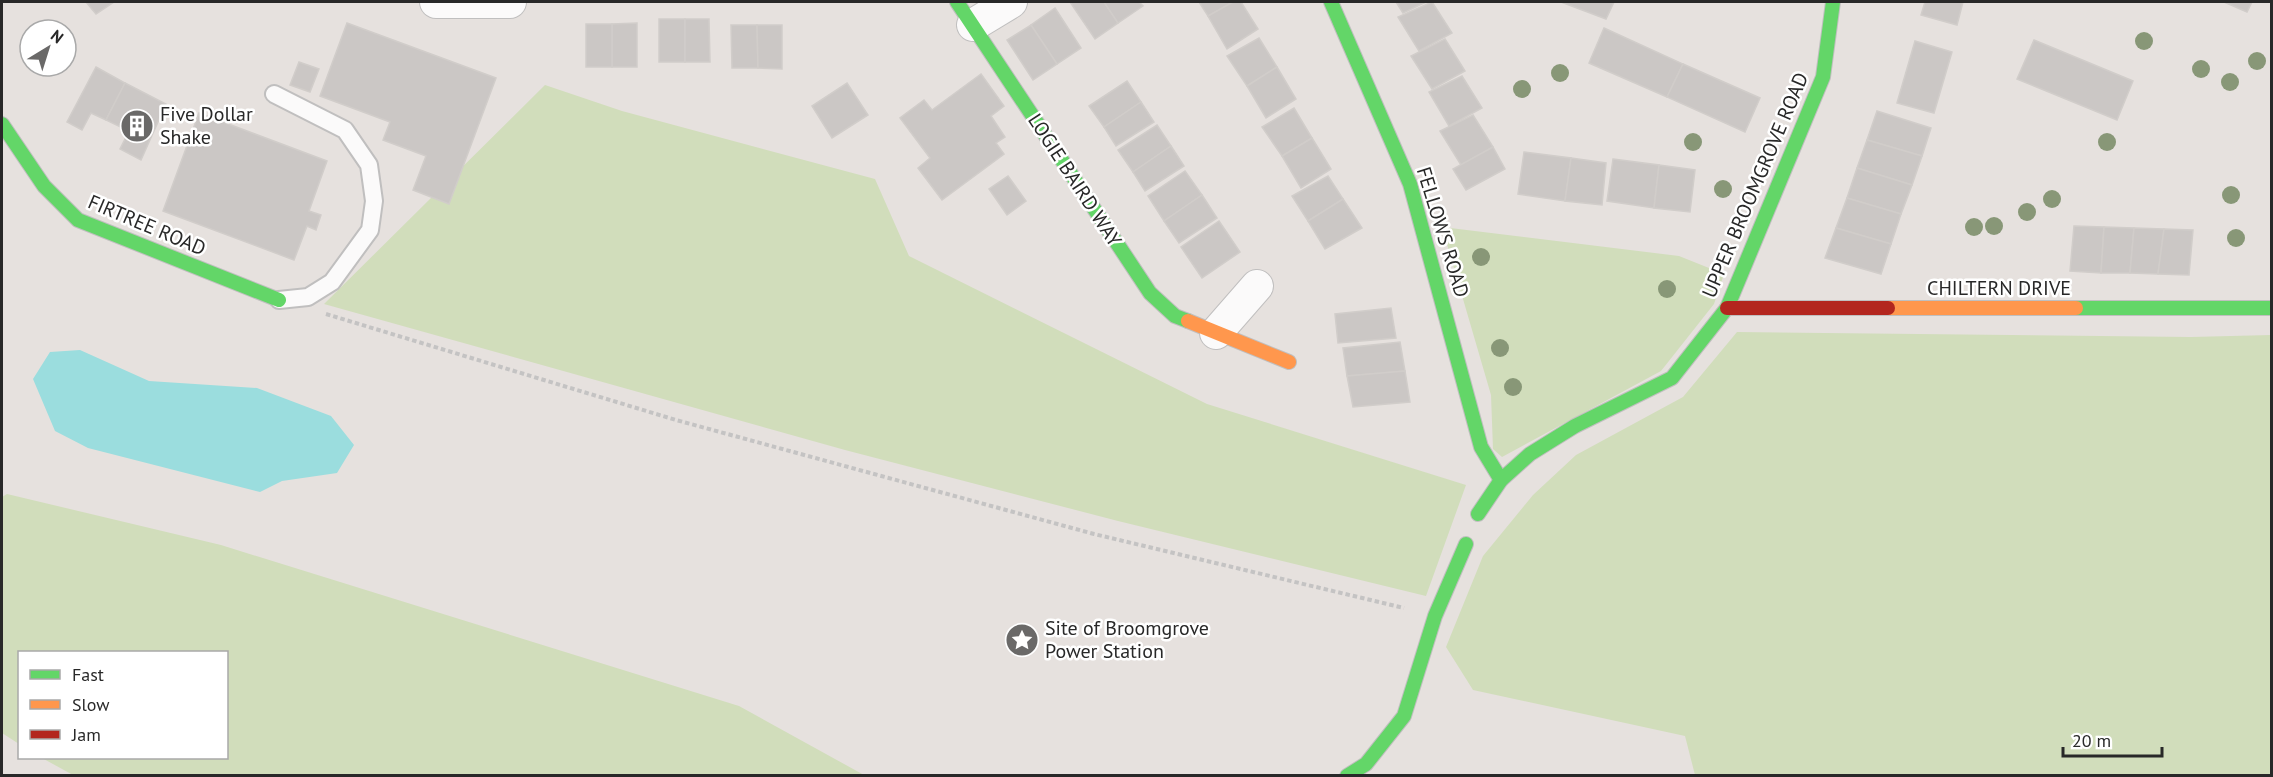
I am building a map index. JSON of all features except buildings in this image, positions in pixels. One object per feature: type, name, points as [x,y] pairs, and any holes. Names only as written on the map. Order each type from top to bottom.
[{"type":"street","points":[[436,2],[510,2]]},
{"type":"street","points":[[965,13],[1011,2]]},
{"type":"street","name":"FELLOWS ROAD","points":[[1331,2],[1410,184],[1481,447],[1501,480]]},
{"type":"street","name":"UPPER BROOMGROVE ROAD","points":[[1478,514],[1501,480],[1530,454],[1575,426],[1672,378],[1727,308],[1823,77],[1833,2]]},
{"type":"street","name":"LOGIE BAIRD WAY","points":[[965,13],[1150,293],[1174,316],[1289,362]]},
{"type":"street","name":"FIRTREE ROAD","points":[[2,124],[44,186],[78,220],[279,300]]},
{"type":"street","points":[[1216,333],[1257,286]]},
{"type":"street","name":"CHILTERN DRIVE","points":[[1727,308],[2271,308]]},
{"type":"street","points":[[1347,776],[1366,764],[1404,716],[1435,616],[1466,544]]},
{"type":"lane","points":[[274,94],[345,130],[369,165],[374,201],[370,230],[332,282],[308,297],[279,300]]},
{"type":"path","points":[[279,300],[676,420],[1094,534],[1328,588],[1435,616]]},
{"type":"green space","points":[[545,85],[622,111],[875,179],[909,256],[1207,404],[1466,485],[1426,596],[1118,521],[845,450],[324,304]]},
{"type":"green space","points":[[1442,227],[1679,256],[1724,274],[1714,304],[1661,371],[1502,457],[1493,449],[1491,395]]},
{"type":"green space","points":[[1737,332],[2191,337],[2271,335],[2271,775],[1695,775],[1685,736],[1473,690],[1446,647],[1483,556],[1533,495],[1576,455],[1683,397]]},
{"type":"green space","points":[[7,494],[221,545],[739,706],[864,775],[73,775],[44,759],[228,759],[228,651],[18,651],[18,743],[2,733],[2,497]]},
{"type":"water","points":[[80,350],[149,381],[257,388],[331,416],[354,445],[337,473],[282,481],[260,492],[88,448],[55,431],[33,379],[50,352]]},
{"type":"traffic: fast","points":[[957,2],[1150,293],[1175,316],[1188,321]]},
{"type":"traffic: fast","points":[[1331,2],[1410,184],[1481,447],[1501,480]]},
{"type":"traffic: fast","points":[[1478,514],[1501,480],[1530,454],[1575,426],[1672,378],[1727,308],[1823,77],[1833,2]]},
{"type":"traffic: fast","points":[[2,124],[44,186],[78,220],[279,300]]},
{"type":"traffic: fast","points":[[2076,308],[2272,308]]},
{"type":"traffic: fast","points":[[1347,776],[1366,764],[1404,716],[1435,616],[1466,544]]},
{"type":"traffic: slow","points":[[1888,308],[2076,308]]},
{"type":"traffic: slow","points":[[1188,321],[1289,362]]},
{"type":"traffic: jam","points":[[1727,308],[1888,308]]},
{"type":"place","name":"Five Dollar Shake","points":[[137,126]]},
{"type":"place","name":"Site of Broomgrove Power Station","points":[[1022,640]]}]
